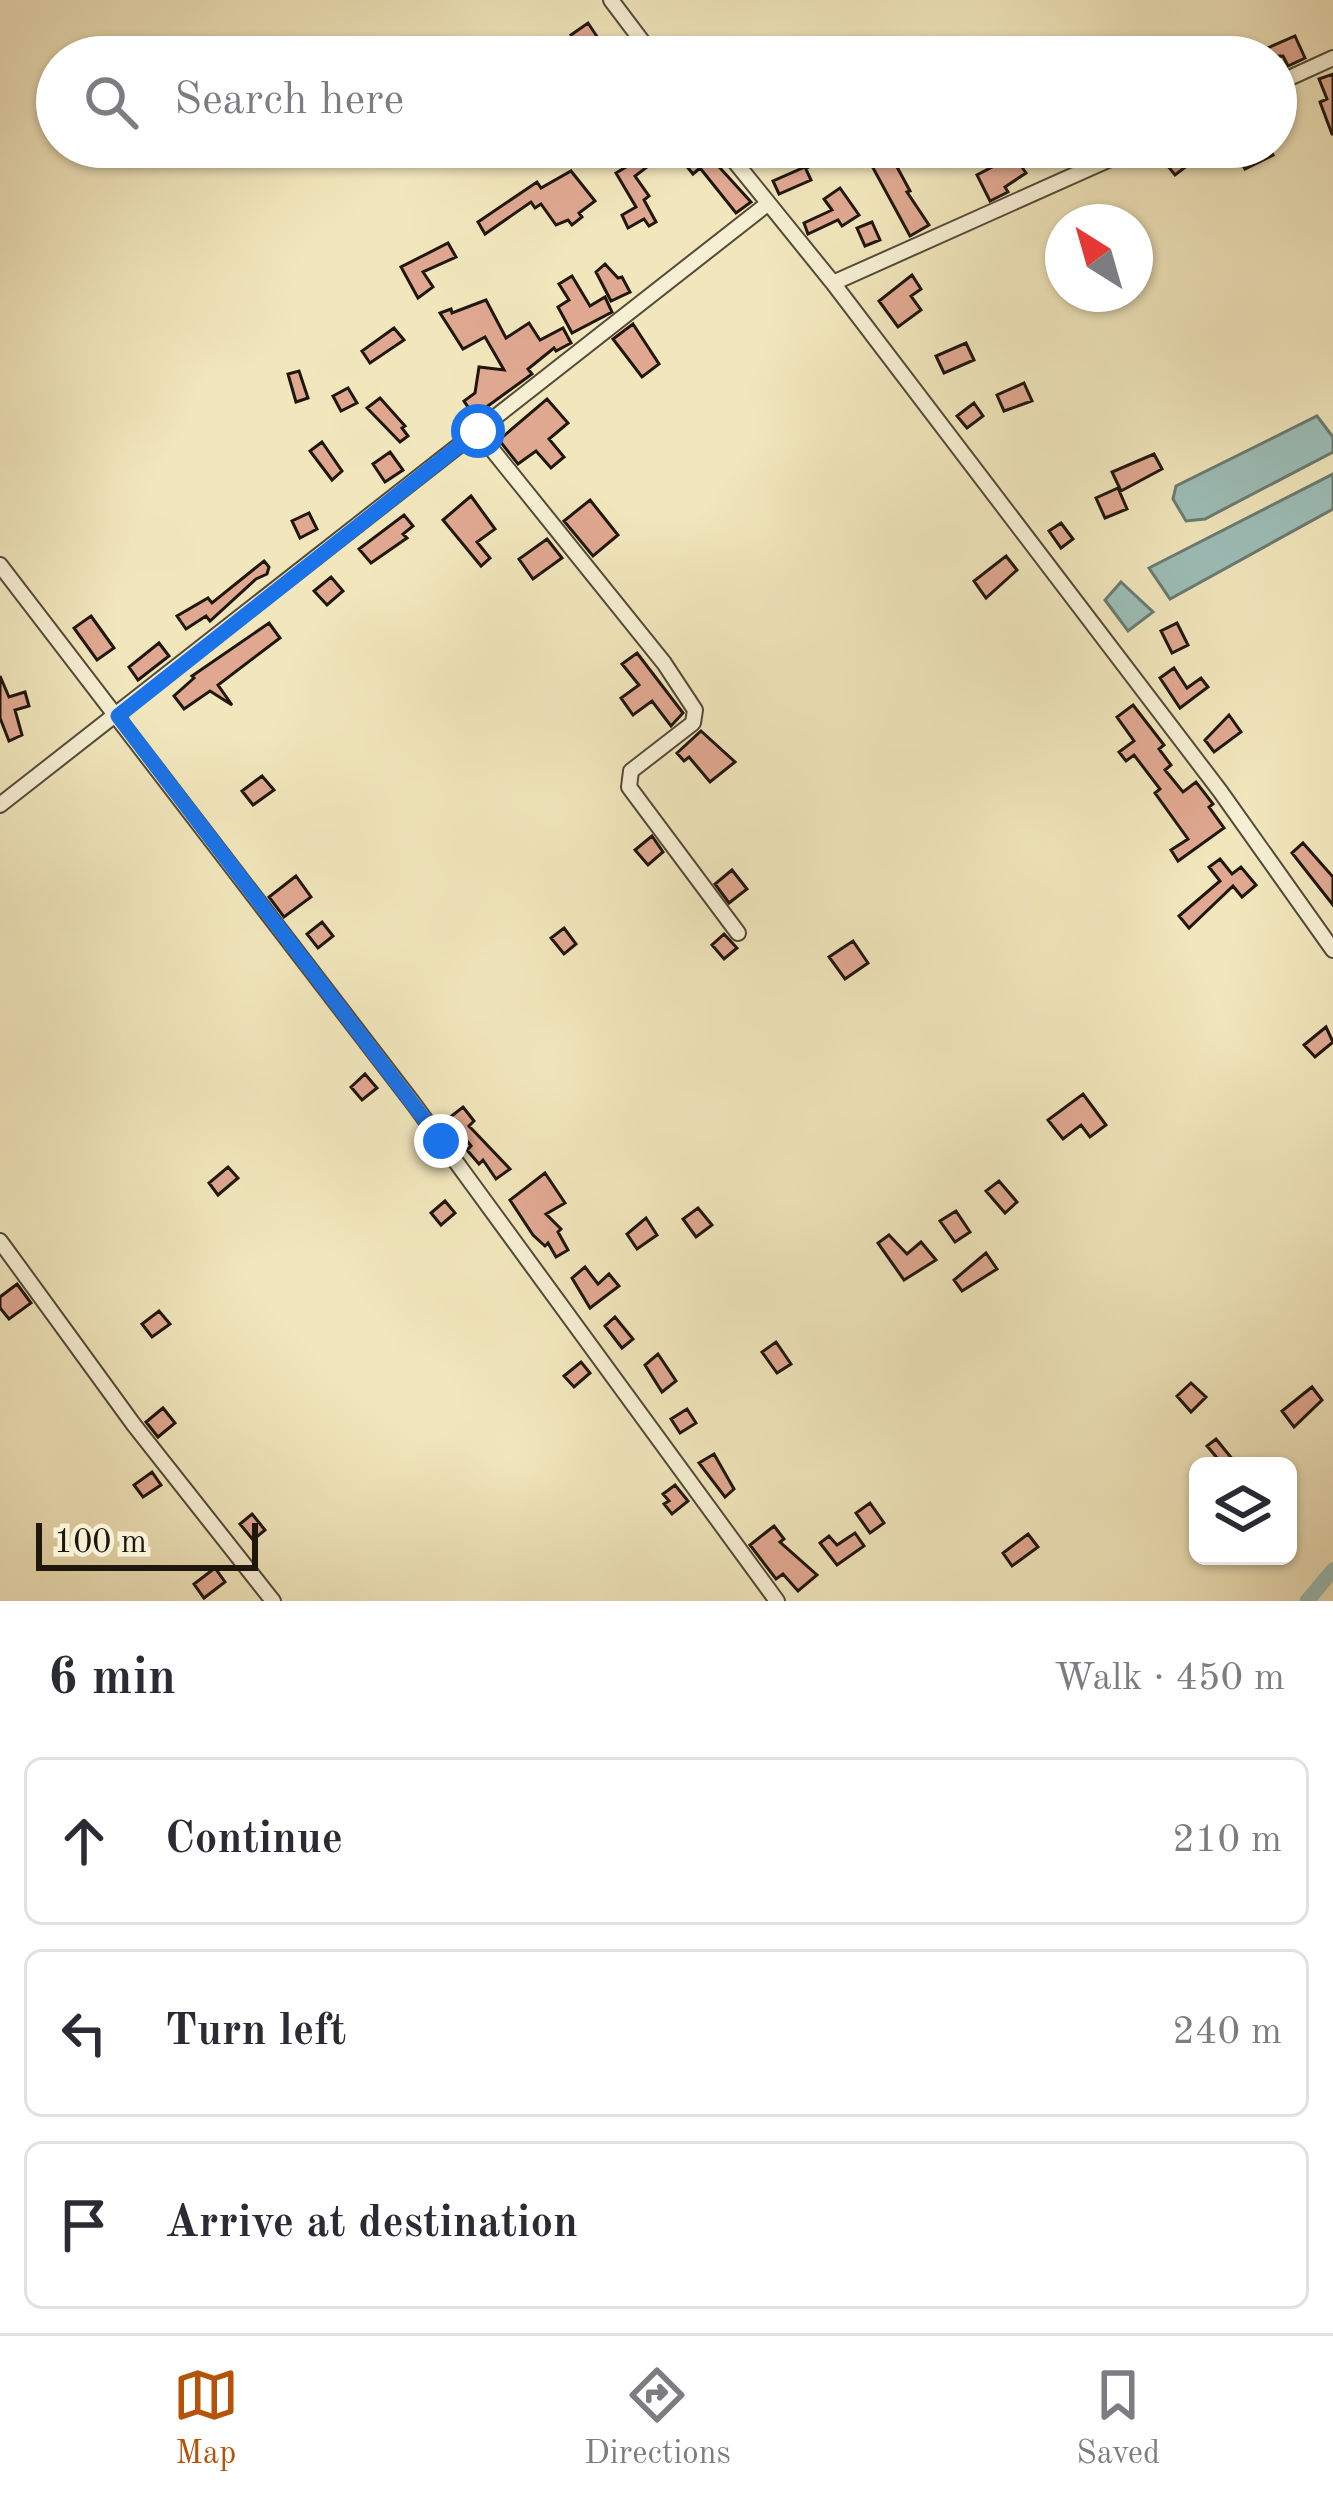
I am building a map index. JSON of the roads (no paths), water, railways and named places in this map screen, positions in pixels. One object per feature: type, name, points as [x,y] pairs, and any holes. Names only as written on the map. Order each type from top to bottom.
[{"type":"street","points":[[611,0],[638,36]]},
{"type":"street","points":[[1297,74],[1333,58]]},
{"type":"street","points":[[739,168],[833,283],[1330,940]]},
{"type":"street","points":[[833,283],[1089,168]]},
{"type":"street","points":[[0,805],[766,205]]},
{"type":"street","points":[[478,431],[664,663],[695,710],[693,723],[631,772],[629,787],[739,934]]},
{"type":"street","points":[[0,565],[413,1103],[776,1601]]},
{"type":"street","points":[[0,1241],[134,1425],[273,1601]]},
{"type":"water","points":[[1317,416],[1333,437],[1333,452],[1205,519],[1186,521],[1173,499],[1176,486]]},
{"type":"water","points":[[1333,474],[1333,509],[1170,599],[1149,568]]},
{"type":"water","points":[[1121,582],[1153,612],[1128,631],[1105,600]]},
{"type":"waterway","points":[[1307,1601],[1333,1570]]}]
